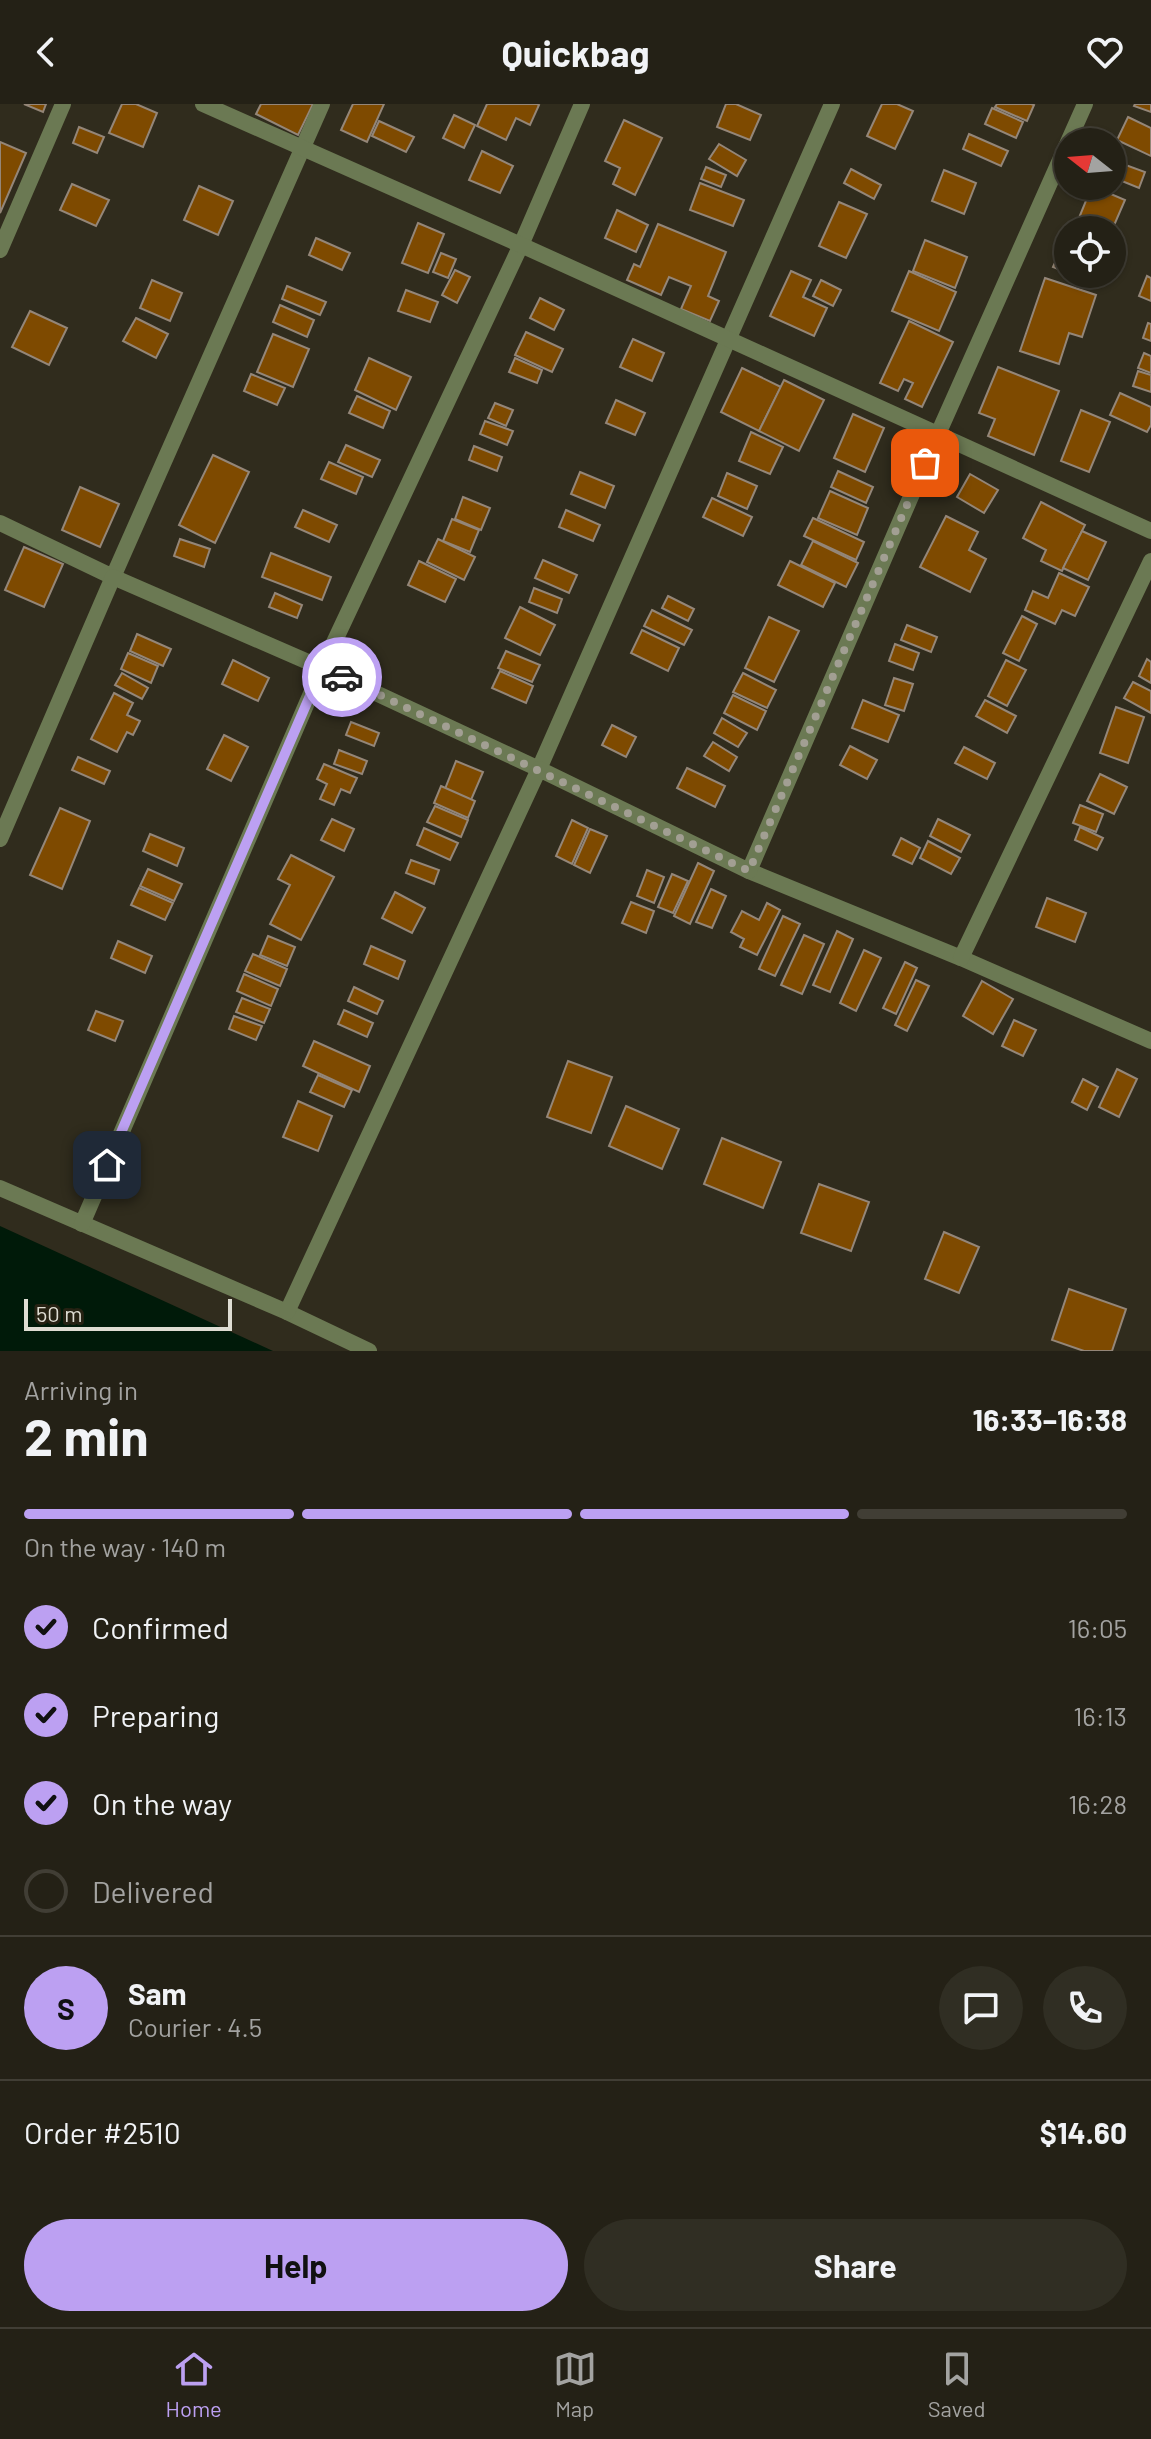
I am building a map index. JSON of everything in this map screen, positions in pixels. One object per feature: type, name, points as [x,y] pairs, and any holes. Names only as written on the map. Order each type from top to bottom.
[{"type":"street","points":[[0,250],[63,104]]},
{"type":"street","points":[[203,104],[1151,531]]},
{"type":"street","points":[[0,839],[322,104]]},
{"type":"street","points":[[82,1224],[322,668],[521,245],[582,104]]},
{"type":"street","points":[[287,1312],[539,769],[832,104]]},
{"type":"street","points":[[749,871],[1085,104]]},
{"type":"street","points":[[0,523],[113,577],[322,668],[749,871],[961,958],[1151,1041]]},
{"type":"street","points":[[961,958],[1151,561]]},
{"type":"street","points":[[0,1188],[287,1312],[369,1351]]},
{"type":"shaded area","points":[[0,1226],[273,1351],[0,1351]]},
{"type":"building","points":[[24,104],[46,104],[43,112]]},
{"type":"building","points":[[122,104],[136,104],[157,113],[143,147],[109,133]]},
{"type":"building","points":[[261,104],[313,104],[298,135],[256,114]]},
{"type":"building","points":[[353,104],[384,104],[367,142],[341,130]]},
{"type":"building","points":[[487,104],[539,105],[530,125],[516,118],[506,140],[477,126]]},
{"type":"building","points":[[726,104],[736,104],[761,115],[750,140],[717,127]]},
{"type":"building","points":[[882,104],[897,104],[913,111],[895,149],[867,136]]},
{"type":"building","points":[[997,104],[1034,105],[1027,121],[995,107]]},
{"type":"building","points":[[1151,104],[1151,112],[1134,106]]},
{"type":"building","points":[[992,108],[1023,122],[1016,138],[985,124]]},
{"type":"building","points":[[454,115],[475,125],[464,148],[443,138]]},
{"type":"building","points":[[1128,117],[1151,128],[1151,156],[1126,144],[1126,128],[1123,128]]},
{"type":"building","points":[[624,120],[662,138],[635,195],[613,184],[620,168],[605,161]]},
{"type":"building","points":[[379,121],[414,137],[406,152],[372,136]]},
{"type":"building","points":[[79,127],[104,137],[97,153],[73,143]]},
{"type":"building","points":[[969,134],[1008,151],[1001,166],[963,149]]},
{"type":"building","points":[[0,142],[26,153],[0,213]]},
{"type":"building","points":[[719,144],[746,160],[737,176],[709,159]]},
{"type":"building","points":[[482,151],[513,166],[500,193],[469,180]]},
{"type":"building","points":[[1126,165],[1145,172],[1139,188],[1126,183]]},
{"type":"building","points":[[706,167],[726,175],[721,187],[701,179]]},
{"type":"building","points":[[851,169],[881,185],[874,199],[844,183]]},
{"type":"building","points":[[944,170],[976,183],[964,214],[932,201]]},
{"type":"building","points":[[700,183],[744,200],[733,226],[690,210]]},
{"type":"building","points":[[72,184],[109,200],[96,226],[60,210]]},
{"type":"building","points":[[199,186],[233,201],[218,235],[184,220]]},
{"type":"building","points":[[1086,200],[1125,200],[1118,216],[1080,216]]},
{"type":"building","points":[[839,202],[867,214],[846,258],[819,246]]},
{"type":"building","points":[[617,210],[648,225],[636,252],[605,238]]},
{"type":"building","points":[[418,223],[444,234],[428,273],[402,263]]},
{"type":"building","points":[[658,224],[726,252],[708,296],[719,301],[710,321],[681,309],[691,286],[669,277],[661,295],[627,280],[634,264],[640,267]]},
{"type":"building","points":[[316,238],[350,253],[342,270],[309,255]]},
{"type":"building","points":[[925,240],[967,257],[955,288],[913,271]]},
{"type":"building","points":[[441,253],[456,259],[448,278],[433,272]]},
{"type":"building","points":[[455,270],[470,277],[457,303],[442,295]]},
{"type":"building","points":[[791,271],[811,280],[803,297],[827,308],[814,336],[770,316]]},
{"type":"building","points":[[909,271],[956,292],[939,331],[892,311]]},
{"type":"building","points":[[1147,276],[1151,278],[1151,301],[1139,296]]},
{"type":"building","points":[[1045,278],[1054,281],[1054,288],[1075,288],[1096,295],[1082,337],[1069,333],[1059,364],[1020,351]]},
{"type":"building","points":[[152,280],[182,293],[170,321],[140,308]]},
{"type":"building","points":[[821,280],[841,290],[833,306],[813,296]]},
{"type":"building","points":[[287,286],[326,302],[320,315],[282,299]]},
{"type":"building","points":[[406,290],[438,302],[430,322],[398,311]]},
{"type":"building","points":[[540,298],[564,310],[554,330],[530,318]]},
{"type":"building","points":[[280,305],[314,320],[307,337],[273,322]]},
{"type":"building","points":[[30,311],[67,328],[49,365],[12,347]]},
{"type":"building","points":[[136,318],[168,334],[156,358],[123,341]]},
{"type":"building","points":[[909,321],[953,342],[922,407],[905,399],[913,383],[904,379],[898,391],[880,383]]},
{"type":"building","points":[[1148,323],[1151,324],[1151,341],[1143,338]]},
{"type":"building","points":[[526,332],[563,349],[552,372],[515,355]]},
{"type":"building","points":[[273,334],[309,349],[293,387],[257,372]]},
{"type":"building","points":[[633,339],[664,353],[652,381],[620,367]]},
{"type":"building","points":[[1144,353],[1151,356],[1151,373],[1138,368]]},
{"type":"building","points":[[369,358],[411,377],[396,410],[355,390]]},
{"type":"building","points":[[515,358],[542,370],[537,383],[509,372]]},
{"type":"building","points":[[998,367],[1059,391],[1034,455],[988,436],[995,419],[979,413]]},
{"type":"building","points":[[742,368],[781,387],[759,431],[721,412]]},
{"type":"building","points":[[1138,371],[1151,375],[1151,392],[1133,386]]},
{"type":"building","points":[[251,374],[285,388],[277,405],[244,391]]},
{"type":"building","points":[[784,380],[824,400],[799,451],[759,431]]},
{"type":"building","points":[[1120,393],[1151,407],[1151,425],[1147,432],[1110,415]]},
{"type":"building","points":[[357,396],[390,411],[383,428],[349,413]]},
{"type":"building","points":[[616,400],[645,413],[635,435],[606,423]]},
{"type":"building","points":[[495,403],[513,410],[506,426],[488,418]]},
{"type":"building","points":[[1081,410],[1110,422],[1089,472],[1061,461]]},
{"type":"building","points":[[853,414],[884,428],[865,472],[834,458]]},
{"type":"building","points":[[485,421],[513,431],[507,445],[480,434]]},
{"type":"building","points":[[751,432],[783,447],[770,474],[739,461]]},
{"type":"building","points":[[346,445],[380,460],[372,477],[338,462]]},
{"type":"building","points":[[474,446],[502,457],[497,471],[469,460]]},
{"type":"building","points":[[213,455],[249,472],[215,543],[179,525]]},
{"type":"building","points":[[329,462],[363,477],[356,494],[321,479]]},
{"type":"building","points":[[838,471],[873,487],[866,503],[831,487]]},
{"type":"building","points":[[580,472],[614,486],[605,508],[571,494]]},
{"type":"building","points":[[727,473],[757,486],[747,509],[718,496]]},
{"type":"building","points":[[970,474],[998,490],[984,513],[957,497]]},
{"type":"building","points":[[80,487],[119,504],[100,547],[62,530]]},
{"type":"building","points":[[830,491],[868,508],[857,535],[818,518]]},
{"type":"building","points":[[463,497],[490,508],[481,530],[455,519]]},
{"type":"building","points":[[712,498],[752,517],[743,536],[703,517]]},
{"type":"building","points":[[1041,502],[1085,525],[1062,571],[1041,561],[1046,550],[1023,538]]},
{"type":"building","points":[[303,510],[337,525],[329,542],[295,527]]},
{"type":"building","points":[[566,510],[600,525],[593,541],[559,527]]},
{"type":"building","points":[[946,516],[978,532],[969,550],[986,559],[970,592],[920,567]]},
{"type":"building","points":[[813,518],[864,542],[856,560],[804,536]]},
{"type":"building","points":[[452,519],[479,530],[470,552],[443,541]]},
{"type":"building","points":[[1082,531],[1106,542],[1088,580],[1063,568]]},
{"type":"building","points":[[180,539],[210,549],[204,567],[174,556]]},
{"type":"building","points":[[438,539],[475,557],[464,580],[427,562]]},
{"type":"building","points":[[813,541],[858,563],[846,587],[801,565]]},
{"type":"building","points":[[24,547],[63,564],[44,607],[5,590]]},
{"type":"building","points":[[271,553],[331,577],[322,600],[262,577]]},
{"type":"building","points":[[543,560],[577,575],[569,593],[535,578]]},
{"type":"building","points":[[419,561],[456,579],[445,602],[408,585]]},
{"type":"building","points":[[790,561],[835,583],[823,607],[778,585]]},
{"type":"building","points":[[1059,573],[1089,587],[1075,616],[1062,610],[1055,624],[1025,610],[1033,591],[1048,598]]},
{"type":"building","points":[[534,588],[562,599],[557,613],[529,602]]},
{"type":"building","points":[[275,593],[302,605],[297,618],[269,607]]},
{"type":"building","points":[[668,596],[694,609],[688,621],[662,608]]},
{"type":"building","points":[[520,607],[555,625],[540,655],[505,638]]},
{"type":"building","points":[[652,610],[692,630],[684,645],[644,626]]},
{"type":"building","points":[[1022,616],[1037,624],[1019,661],[1003,653]]},
{"type":"building","points":[[769,617],[799,631],[774,682],[745,668]]},
{"type":"building","points":[[907,625],[937,637],[931,652],[901,640]]},
{"type":"building","points":[[642,630],[679,648],[668,671],[631,653]]},
{"type":"building","points":[[137,634],[171,649],[163,666],[130,651]]},
{"type":"building","points":[[895,644],[919,653],[913,670],[889,661]]},
{"type":"building","points":[[506,651],[540,665],[532,682],[498,668]]},
{"type":"building","points":[[128,653],[158,666],[151,683],[121,669]]},
{"type":"building","points":[[1147,659],[1151,662],[1151,683],[1139,676]]},
{"type":"building","points":[[233,660],[269,678],[258,701],[222,684]]},
{"type":"building","points":[[1006,660],[1026,670],[1007,706],[988,696]]},
{"type":"building","points":[[500,671],[533,686],[526,703],[492,688]]},
{"type":"building","points":[[122,673],[148,688],[142,699],[115,685]]},
{"type":"building","points":[[743,673],[776,690],[767,708],[733,692]]},
{"type":"building","points":[[894,678],[913,684],[904,711],[885,705]]},
{"type":"building","points":[[1133,682],[1151,691],[1151,713],[1124,698]]},
{"type":"building","points":[[114,693],[133,703],[127,715],[140,721],[133,735],[127,732],[117,752],[91,739]]},
{"type":"building","points":[[733,695],[766,711],[757,730],[724,713]]},
{"type":"building","points":[[863,700],[899,715],[888,742],[852,728]]},
{"type":"building","points":[[985,700],[1016,716],[1007,733],[976,716]]},
{"type":"building","points":[[1116,707],[1144,717],[1128,763],[1100,753]]},
{"type":"building","points":[[722,718],[747,733],[738,747],[714,733]]},
{"type":"building","points":[[351,722],[379,733],[374,746],[346,735]]},
{"type":"building","points":[[612,725],[636,737],[626,757],[602,745]]},
{"type":"building","points":[[224,735],[248,747],[231,781],[207,769]]},
{"type":"building","points":[[713,742],[737,757],[729,771],[704,756]]},
{"type":"building","points":[[850,746],[877,760],[867,779],[840,765]]},
{"type":"building","points":[[964,747],[995,763],[987,779],[955,763]]},
{"type":"building","points":[[339,750],[367,761],[362,774],[334,764]]},
{"type":"building","points":[[78,757],[110,771],[104,784],[72,770]]},
{"type":"building","points":[[456,761],[483,772],[471,800],[445,789]]},
{"type":"building","points":[[324,764],[357,778],[350,793],[341,789],[334,805],[320,799],[327,784],[317,779]]},
{"type":"building","points":[[687,768],[725,786],[715,807],[677,788]]},
{"type":"building","points":[[1100,774],[1127,787],[1114,814],[1087,801]]},
{"type":"building","points":[[441,786],[475,801],[468,818],[434,803]]},
{"type":"building","points":[[1080,805],[1103,814],[1096,832],[1073,823]]},
{"type":"building","points":[[435,806],[468,820],[461,837],[427,822]]},
{"type":"building","points":[[60,808],[90,821],[62,889],[30,875]]},
{"type":"building","points":[[332,819],[354,829],[344,851],[321,840]]},
{"type":"building","points":[[938,819],[970,835],[961,852],[930,836]]},
{"type":"building","points":[[572,820],[588,828],[572,864],[556,856]]},
{"type":"building","points":[[1080,827],[1103,838],[1097,850],[1075,840]]},
{"type":"building","points":[[424,828],[458,843],[450,860],[417,845]]},
{"type":"building","points":[[590,829],[607,836],[590,873],[574,865]]},
{"type":"building","points":[[150,834],[184,848],[177,866],[143,851]]},
{"type":"building","points":[[901,838],[920,848],[912,864],[893,855]]},
{"type":"building","points":[[928,841],[960,858],[951,874],[920,858]]},
{"type":"building","points":[[291,855],[334,877],[301,940],[270,924],[290,885],[278,879]]},
{"type":"building","points":[[411,860],[439,870],[434,884],[406,873]]},
{"type":"building","points":[[698,863],[714,871],[690,924],[674,916]]},
{"type":"building","points":[[148,869],[182,884],[174,901],[140,886]]},
{"type":"building","points":[[647,870],[664,877],[654,903],[637,896]]},
{"type":"building","points":[[672,874],[688,881],[673,913],[658,907]]},
{"type":"building","points":[[139,888],[173,903],[165,920],[131,905]]},
{"type":"building","points":[[711,889],[726,896],[712,928],[696,922]]},
{"type":"building","points":[[395,892],[425,908],[412,933],[382,918]]},
{"type":"building","points":[[1047,898],[1086,913],[1075,942],[1036,927]]},
{"type":"building","points":[[631,902],[654,911],[646,933],[622,923]]},
{"type":"building","points":[[767,903],[780,910],[757,955],[740,947],[744,939],[731,932],[742,911],[759,920]]},
{"type":"building","points":[[783,916],[800,924],[775,976],[759,969]]},
{"type":"building","points":[[837,931],[853,939],[830,992],[813,985]]},
{"type":"building","points":[[804,935],[824,944],[802,994],[781,985]]},
{"type":"building","points":[[268,936],[295,947],[287,966],[260,955]]},
{"type":"building","points":[[118,941],[152,956],[145,973],[111,958]]},
{"type":"building","points":[[371,946],[405,961],[398,979],[364,964]]},
{"type":"building","points":[[864,950],[881,958],[856,1011],[840,1003]]},
{"type":"building","points":[[253,954],[287,969],[280,986],[245,971]]},
{"type":"building","points":[[905,962],[917,968],[896,1014],[883,1008]]},
{"type":"building","points":[[244,974],[278,989],[271,1006],[237,991]]},
{"type":"building","points":[[916,980],[929,986],[907,1031],[895,1025]]},
{"type":"building","points":[[982,981],[1013,999],[993,1034],[963,1016]]},
{"type":"building","points":[[354,987],[383,1001],[377,1014],[348,1001]]},
{"type":"building","points":[[242,998],[270,1009],[264,1023],[236,1012]]},
{"type":"building","points":[[344,1010],[373,1023],[367,1037],[338,1024]]},
{"type":"building","points":[[96,1011],[123,1021],[115,1041],[88,1030]]},
{"type":"building","points":[[234,1016],[262,1026],[256,1040],[229,1029]]},
{"type":"building","points":[[1014,1020],[1036,1030],[1023,1056],[1002,1046]]},
{"type":"building","points":[[314,1041],[370,1066],[359,1092],[303,1066]]},
{"type":"building","points":[[568,1061],[612,1077],[591,1133],[547,1117]]},
{"type":"building","points":[[1117,1069],[1137,1079],[1119,1117],[1099,1107]]},
{"type":"building","points":[[318,1075],[352,1090],[344,1107],[310,1092]]},
{"type":"building","points":[[1083,1079],[1098,1087],[1087,1110],[1072,1102]]},
{"type":"building","points":[[298,1101],[332,1116],[318,1151],[283,1137]]},
{"type":"building","points":[[626,1106],[679,1129],[662,1169],[609,1146]]},
{"type":"building","points":[[722,1138],[781,1162],[763,1208],[704,1184]]},
{"type":"building","points":[[819,1184],[869,1202],[851,1251],[801,1233]]},
{"type":"building","points":[[944,1232],[979,1247],[959,1293],[925,1279]]},
{"type":"building","points":[[1069,1289],[1126,1309],[1112,1351],[1084,1351],[1052,1340]]},
{"type":"way so far","points":[[342,677],[749,871],[925,463]]},
{"type":"route","points":[[107,1165],[322,668],[342,677]]}]
